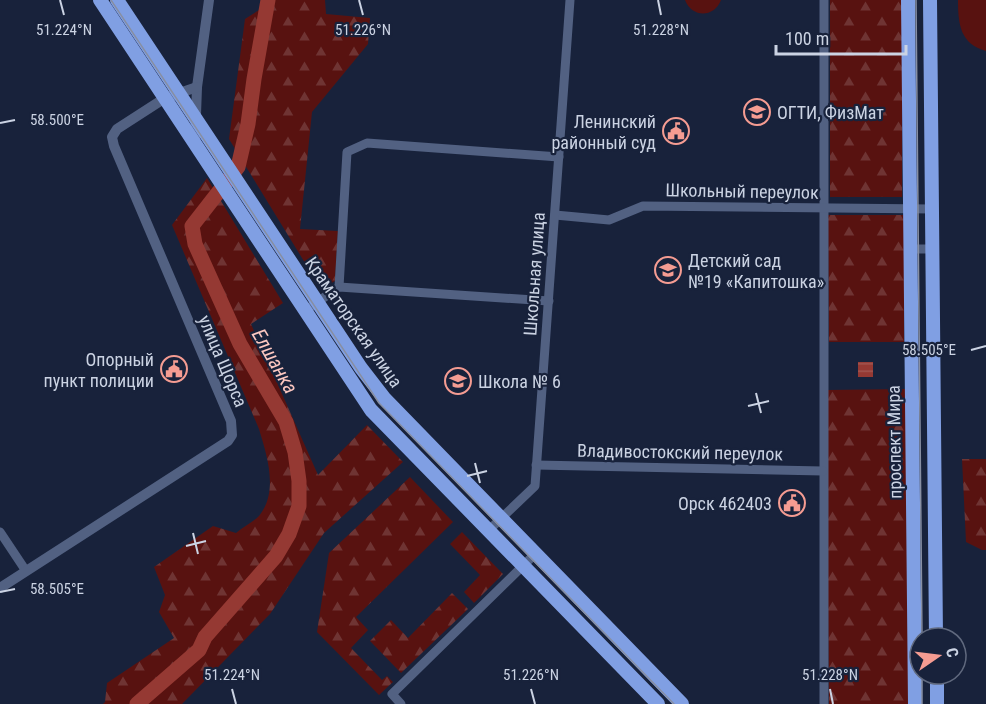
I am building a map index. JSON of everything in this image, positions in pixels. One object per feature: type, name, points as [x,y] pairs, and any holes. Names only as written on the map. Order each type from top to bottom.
[{"type":"main road","name":"Краматорская улица","points":[[100,0],[195,142],[217,164]]},
{"type":"main road","name":"Краматорская улица","points":[[117,0],[196,121],[217,164],[312,306],[361,369],[429,445],[679,703]]},
{"type":"main road","name":"проспект Мира","points":[[908,0],[911,249],[927,626]]},
{"type":"main road","name":"проспект Мира","points":[[927,626],[933,249],[930,0]]},
{"type":"main road","name":"Краматорская улица","points":[[312,306],[371,410],[658,704]]},
{"type":"main road","name":"проспект Мира","points":[[915,704],[918,686]]},
{"type":"main road","points":[[936,686],[937,704]]},
{"type":"street","points":[[195,142],[197,87],[209,0]]},
{"type":"street","name":"Школьная улица","points":[[488,531],[535,486],[570,0]]},
{"type":"street","points":[[824,0],[822,208],[824,704]]},
{"type":"street","points":[[117,26],[129,18]]},
{"type":"street","name":"улица Щорса","points":[[0,588],[228,441],[232,435],[231,421],[112,137],[117,129],[165,98],[197,87]]},
{"type":"street","points":[[339,288],[346,152],[367,143],[559,158]]},
{"type":"street","name":"Школьный переулок","points":[[555,215],[609,220],[643,206],[933,209]]},
{"type":"street","points":[[911,249],[933,249]]},
{"type":"street","points":[[312,306],[339,288],[549,301]]},
{"type":"street","points":[[417,457],[429,445]]},
{"type":"street","name":"Владивостокский переулок","points":[[536,465],[823,471]]},
{"type":"street","points":[[0,532],[26,571]]},
{"type":"street","points":[[401,704],[392,694],[535,554]]},
{"type":"street","points":[[620,665],[632,653]]},
{"type":"green space","points":[[263,0],[325,0],[326,14],[370,18],[368,44],[312,112],[300,229],[338,231],[335,281],[321,289],[229,139],[245,19],[262,8]]},
{"type":"green space","points":[[685,0],[721,0],[713,10],[703,14],[693,10]]},
{"type":"green space","points":[[830,0],[902,0],[902,197],[830,197]]},
{"type":"green space","points":[[958,0],[986,0],[986,51],[977,48],[962,32]]},
{"type":"green space","points":[[207,178],[283,303],[251,324],[318,475],[367,425],[403,462],[324,533],[270,614],[182,704],[103,704],[107,683],[174,638],[159,612],[165,595],[154,567],[213,526],[236,533],[259,516],[269,496],[270,473],[259,429],[172,225]]},
{"type":"green space","points":[[828,215],[904,215],[904,342],[829,342]]},
{"type":"green space","points":[[906,389],[909,704],[829,704],[826,390]]},
{"type":"green space","points":[[962,459],[986,459],[986,550],[966,542]]},
{"type":"green space","points":[[410,477],[453,522],[356,617],[368,630],[351,648],[382,680],[387,676],[393,682],[379,695],[317,632],[329,553]]},
{"type":"green space","points":[[462,532],[503,574],[474,603],[464,592],[480,575],[450,544]]},
{"type":"green space","points":[[452,593],[468,609],[401,673],[370,641],[391,620],[408,638]]},
{"type":"shaded area","points":[[858,362],[873,362],[873,377],[858,377]]},
{"type":"waterway","name":"Елшанка","points":[[137,704],[199,650],[205,637],[276,556],[289,534],[299,506],[299,481],[295,452],[286,422],[240,344],[195,244],[192,226],[238,167],[248,124],[268,0]]},
{"type":"tram line","points":[[111,0],[379,403],[674,704]]},
{"type":"tram line","points":[[916,0],[922,626]]},
{"type":"tram line","points":[[922,686],[922,704]]},
{"type":"place","name":"ОГТИ, ФизМат","points":[[757,112]]},
{"type":"place","name":"Ленинский районный суд","points":[[676,131]]},
{"type":"place","name":"Детский сад №19 «Капитошка»","points":[[668,270]]},
{"type":"place","name":"Опорный пункт полиции","points":[[174,369]]},
{"type":"place","name":"Школа № 6","points":[[458,381]]},
{"type":"place","name":"Орск 462403","points":[[792,503]]}]
